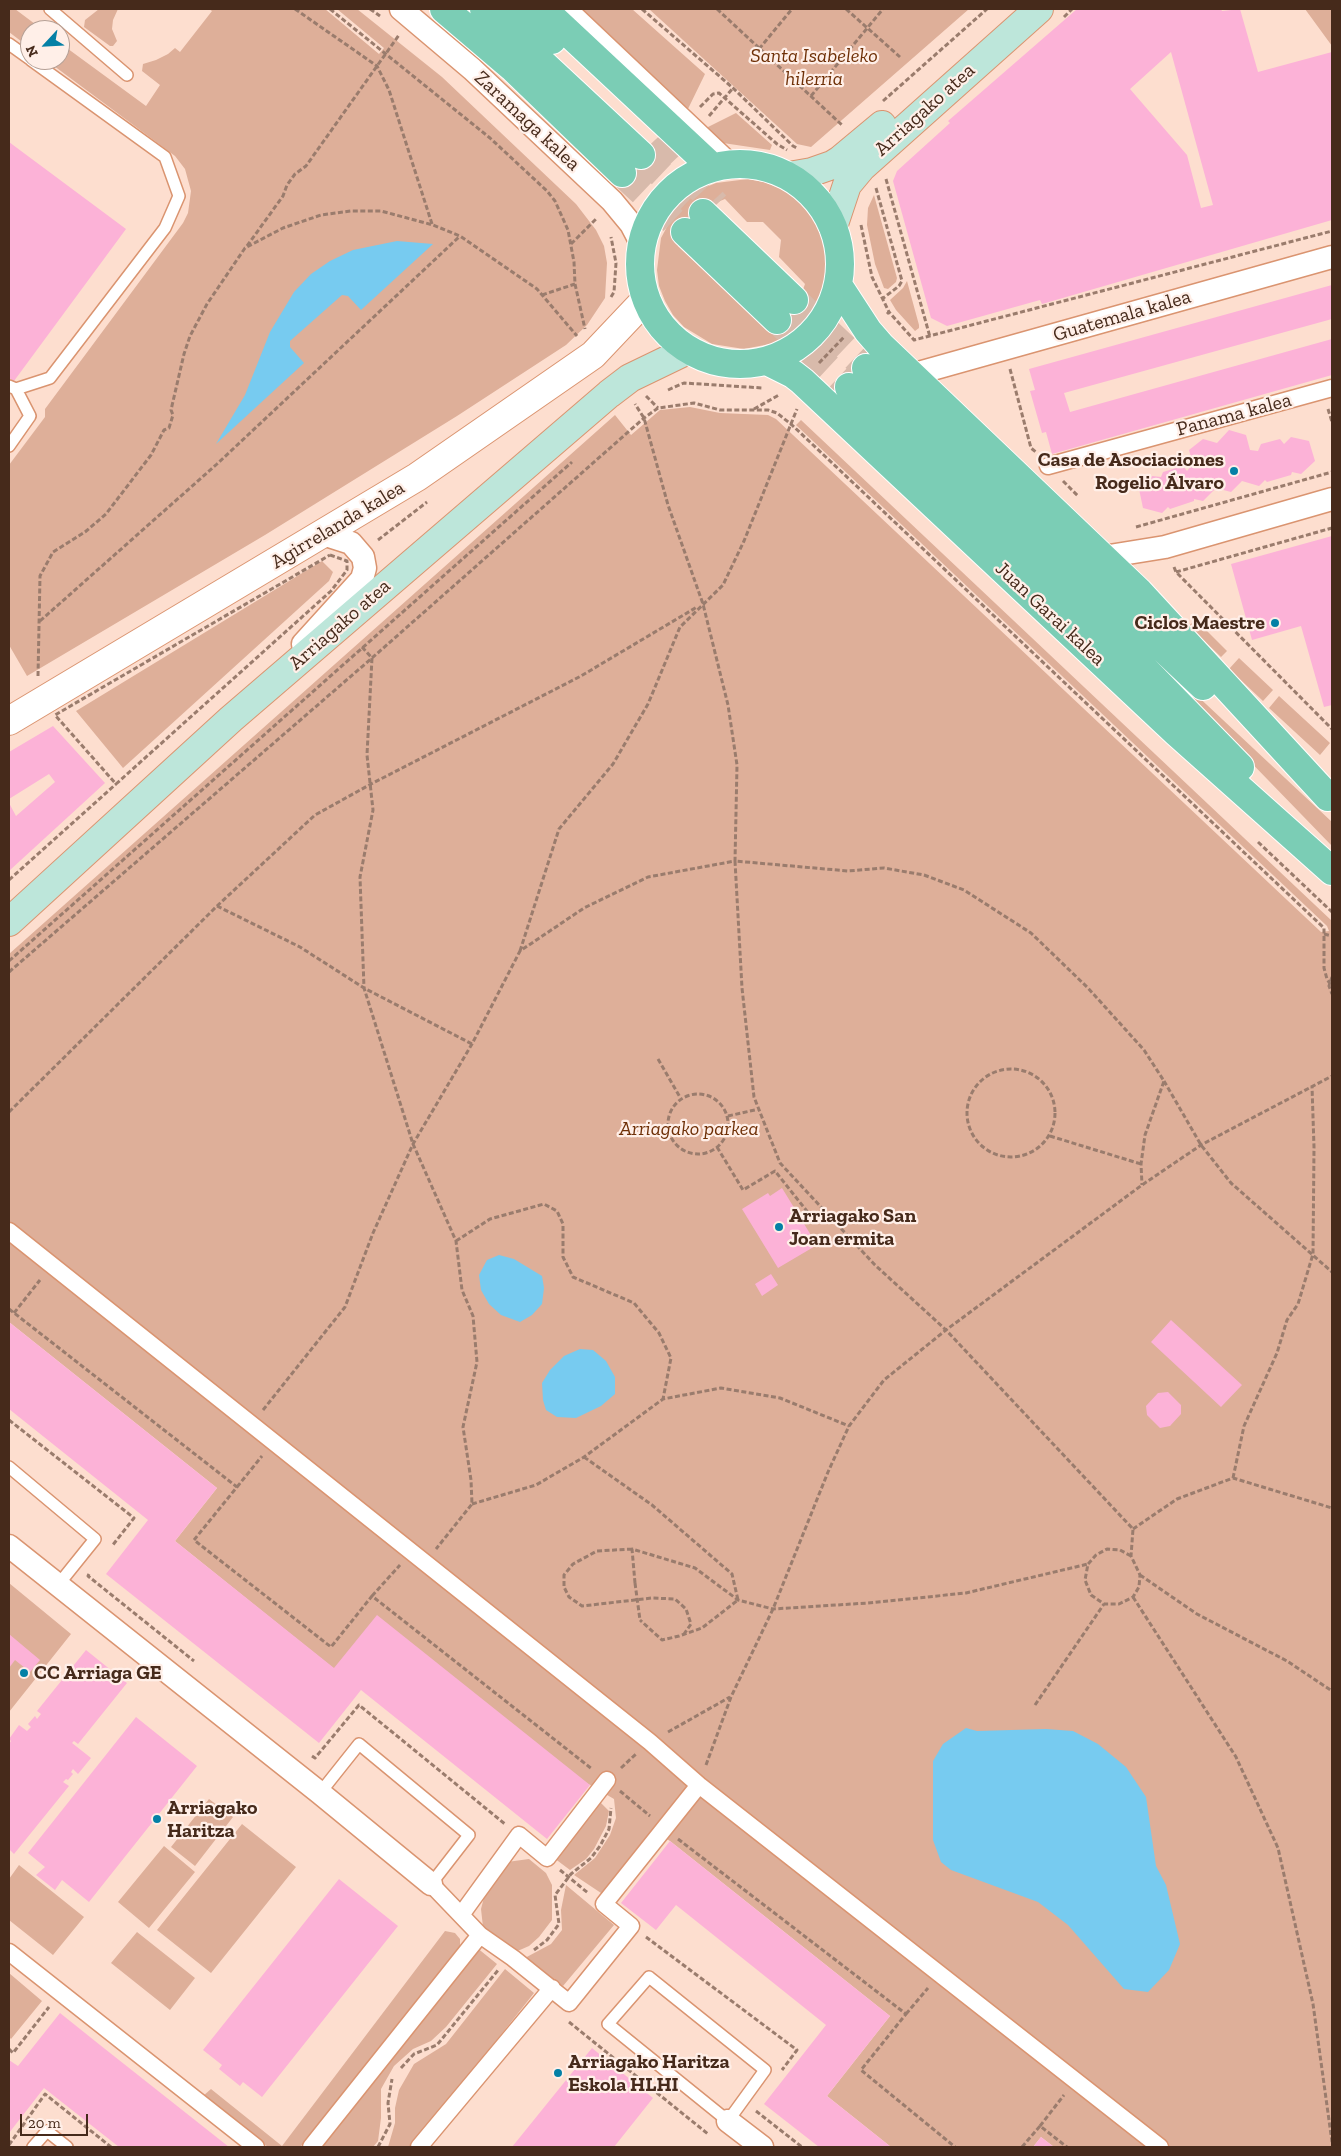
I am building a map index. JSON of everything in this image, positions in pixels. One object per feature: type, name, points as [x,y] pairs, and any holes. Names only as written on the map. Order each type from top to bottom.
[{"type":"main road","name":"Zaramaga kalea","points":[[444,9],[512,67],[640,156]]},
{"type":"main road","points":[[484,9],[640,156]]},
{"type":"main road","points":[[520,9],[640,156]]},
{"type":"main road","points":[[543,9],[720,165]]},
{"type":"main road","name":"Arriagako atea","points":[[790,164],[812,172],[840,160],[1014,9]]},
{"type":"main road","name":"Arriagako atea","points":[[833,226],[847,185],[862,167],[1039,9]]},
{"type":"main road","points":[[790,164],[833,226],[840,261],[838,285],[829,311],[813,333],[792,350],[767,361],[740,365],[713,361],[688,350],[662,328],[646,299],[641,281],[639,262],[641,243],[650,218],[666,195],[687,178],[720,165],[790,164]]},
{"type":"main road","points":[[701,216],[736,229],[757,265],[783,301],[701,216]]},
{"type":"main road","name":"Juan Garai kalea","points":[[838,285],[868,331],[1139,592],[1330,799]]},
{"type":"main road","name":"Arriagako atea","points":[[9,922],[248,704],[688,350]]},
{"type":"main road","name":"Juan Garai kalea","points":[[767,361],[793,374],[802,381],[1176,732],[1332,871]]},
{"type":"main road","name":"Juan Garai kalea","points":[[1330,799],[857,377],[1112,636],[1332,865]]},
{"type":"street","points":[[565,9],[720,165]]},
{"type":"street","name":"Zaramaga kalea","points":[[393,15],[472,69],[612,201],[626,217],[641,243]]},
{"type":"street","name":"Guatemala kalea","points":[[911,374],[1332,257]]},
{"type":"street","name":"Agirrelanda kalea","points":[[9,721],[417,477],[646,299]]},
{"type":"street","name":"Panama kalea","points":[[1048,466],[1332,388]]},
{"type":"street","points":[[1102,557],[1165,547],[1332,499]]},
{"type":"street","points":[[248,704],[362,579],[365,568],[360,553],[351,543],[322,534]]},
{"type":"street","points":[[9,1231],[650,1742],[699,1785],[1160,2147]]},
{"type":"street","points":[[9,1546],[320,1793],[431,1884],[480,1935],[513,1958],[547,1994],[569,2004],[631,1926],[604,1904],[699,1785]]},
{"type":"street","points":[[461,1915],[519,1835],[547,1858],[607,1780]]},
{"type":"street","points":[[311,2147],[480,1935]]},
{"type":"street","points":[[9,1952],[256,2147]]},
{"type":"street","points":[[419,2147],[547,1994]]},
{"type":"street","points":[[728,2121],[762,2147]]},
{"type":"lane","points":[[50,9],[127,75]]},
{"type":"lane","points":[[9,44],[20,52]]},
{"type":"lane","points":[[9,446],[30,416],[12,388],[50,378],[165,228],[179,196],[165,157],[45,70]]},
{"type":"lane","points":[[9,1467],[95,1539],[58,1585]]},
{"type":"lane","points":[[320,1793],[359,1744],[469,1835],[431,1884]]},
{"type":"lane","points":[[649,1976],[766,2070],[728,2121],[608,2024],[649,1976]]},
{"type":"lane","points":[[33,2147],[47,2131],[67,2147]]},
{"type":"path","points":[[295,9],[377,66],[389,90],[432,225]]},
{"type":"path","points":[[330,9],[490,138],[547,191],[555,201],[568,230],[574,262],[575,284],[587,343]]},
{"type":"path","points":[[370,9],[393,15]]},
{"type":"path","points":[[642,9],[733,88],[793,146],[799,149]]},
{"type":"path","points":[[717,9],[843,126]]},
{"type":"path","points":[[759,49],[792,9]]},
{"type":"path","points":[[846,9],[900,57]]},
{"type":"path","points":[[811,96],[866,27],[883,9]]},
{"type":"path","name":"Arriagako atea","points":[[877,106],[987,9]]},
{"type":"path","points":[[48,698],[38,678],[40,576],[53,552],[85,532],[106,514],[135,479],[151,455],[164,430],[169,428],[173,414],[171,410],[184,354],[190,336],[207,304],[283,196],[287,185],[295,174],[306,166],[401,32]]},
{"type":"path","points":[[720,92],[777,144],[790,164]]},
{"type":"path","points":[[871,192],[886,176],[930,337]]},
{"type":"path","points":[[245,248],[283,228],[321,215],[351,211],[381,211],[432,225],[460,236],[542,295],[587,343]]},
{"type":"path","points":[[599,216],[602,221]]},
{"type":"path","points":[[862,216],[861,224],[865,251],[872,277],[889,312]]},
{"type":"path","points":[[608,232],[616,263],[614,292],[608,300]]},
{"type":"path","points":[[39,622],[217,464],[460,236]]},
{"type":"path","points":[[542,295],[575,284]]},
{"type":"path","points":[[587,343],[592,324]]},
{"type":"path","points":[[666,390],[684,383],[770,388]]},
{"type":"path","points":[[775,391],[786,398]]},
{"type":"path","points":[[634,392],[657,394]]},
{"type":"path","points":[[634,392],[658,408]]},
{"type":"path","points":[[629,412],[634,392]]},
{"type":"path","points":[[634,392],[644,418],[668,505],[703,604],[728,705],[738,765],[735,861],[742,988],[754,1098],[780,1163],[875,1265],[946,1330],[1134,1529]]},
{"type":"path","points":[[9,972],[372,658],[644,418],[658,408],[694,403],[720,410],[752,410],[777,413],[1324,928],[1324,968],[1327,979],[1332,987]]},
{"type":"path","points":[[798,406],[805,413]]},
{"type":"path","points":[[9,961],[577,458]]},
{"type":"path","points":[[1131,529],[1332,472]]},
{"type":"path","points":[[1155,521],[1176,572],[1332,729]]},
{"type":"path","points":[[1176,572],[1332,528]]},
{"type":"path","points":[[116,784],[55,715],[330,555],[347,561]]},
{"type":"path","points":[[9,880],[331,591]]},
{"type":"path","points":[[9,1112],[217,906],[316,815],[371,784],[581,676],[703,604]]},
{"type":"path","points":[[250,1423],[270,1402],[345,1308],[373,1232],[413,1144],[472,1044],[520,951],[559,829],[613,764],[648,704],[680,627],[703,604]]},
{"type":"path","points":[[362,647],[372,658],[367,754],[373,810],[360,876],[364,988],[413,1144],[456,1241],[462,1290],[473,1316],[477,1362],[462,1427],[471,1480],[472,1504]]},
{"type":"path","points":[[1253,837],[1332,912]]},
{"type":"path","points":[[520,951],[584,908],[648,877],[735,861],[848,871],[884,868],[924,875],[964,890],[1031,933],[1088,988],[1144,1050],[1201,1145],[1231,1183],[1332,1272]]},
{"type":"path","points":[[217,906],[300,947],[364,988],[472,1044]]},
{"type":"path","points":[[1324,934],[1332,936]]},
{"type":"path","points":[[1332,977],[1330,986],[1332,994]]},
{"type":"path","points":[[658,1059],[681,1099]]},
{"type":"path","points":[[1020,1068],[1044,1082],[1056,1108],[1050,1136],[1029,1155],[1001,1158],[977,1143],[965,1118],[971,1090],[992,1071],[1020,1068]]},
{"type":"path","points":[[699,1785],[731,1697],[773,1610],[828,1472],[849,1426],[884,1380],[946,1330],[1142,1185],[1201,1145],[1332,1076]]},
{"type":"path","points":[[1142,1185],[1141,1164],[1145,1135],[1164,1081]]},
{"type":"path","points":[[1233,1478],[1244,1426],[1278,1354],[1287,1320],[1298,1304],[1313,1254],[1314,1147],[1312,1086]]},
{"type":"path","points":[[694,1093],[709,1095],[721,1103],[728,1116],[728,1130],[722,1144],[710,1152],[696,1154],[682,1149],[672,1138],[668,1124],[671,1110],[681,1099],[694,1093]]},
{"type":"path","points":[[728,1116],[758,1109]]},
{"type":"path","points":[[1050,1136],[1141,1164]]},
{"type":"path","points":[[717,1147],[743,1190],[775,1172],[814,1220],[824,1210]]},
{"type":"path","points":[[456,1241],[490,1219],[544,1204],[557,1211],[563,1224],[563,1257],[573,1277],[634,1303],[659,1333],[671,1358],[663,1399]]},
{"type":"path","points":[[14,1313],[52,1265]]},
{"type":"path","points":[[9,1309],[237,1487]]},
{"type":"path","points":[[425,1563],[472,1504],[536,1485],[584,1457],[663,1399],[721,1388],[780,1398],[849,1426]]},
{"type":"path","points":[[9,1420],[134,1518],[111,1547]]},
{"type":"path","points":[[274,1442],[194,1540],[331,1647],[411,1552]]},
{"type":"path","points":[[584,1457],[652,1506],[732,1574],[738,1600]]},
{"type":"path","points":[[1131,1556],[1120,1550],[1107,1550],[1096,1555],[1088,1564],[1085,1580],[1091,1595],[1104,1604],[1120,1604],[1133,1597],[1139,1587],[1140,1575],[1131,1556],[1134,1529],[1177,1499],[1233,1478],[1332,1508]]},
{"type":"path","points":[[632,1549],[640,1620],[662,1640],[702,1628],[738,1600]]},
{"type":"path","points":[[684,1634],[691,1624],[686,1608],[675,1599],[652,1598],[582,1606],[569,1597],[564,1587],[564,1575],[573,1564],[597,1551],[632,1549],[695,1568],[738,1600],[773,1610],[966,1593],[1088,1564]]},
{"type":"path","points":[[94,1569],[88,1576],[196,1663]]},
{"type":"path","points":[[1140,1575],[1197,1614],[1287,1661],[1332,1691]]},
{"type":"path","points":[[372,1596],[607,1780],[664,1828],[906,2014]]},
{"type":"path","points":[[1133,1597],[1236,1756],[1278,1848],[1313,2004],[1332,2142]]},
{"type":"path","points":[[1035,1705],[1104,1604]]},
{"type":"path","points":[[607,1780],[650,1742],[731,1697]]},
{"type":"path","points":[[310,1754],[315,1758],[359,1705],[519,1835]]},
{"type":"path","points":[[378,2147],[390,2124],[388,2103],[392,2079],[414,2054],[437,2045],[502,1965],[513,1958],[530,1953],[547,1940],[559,1924],[555,1895],[568,1878],[600,1846],[609,1829],[612,1812],[607,1780]]},
{"type":"path","points":[[547,1858],[568,1878],[604,1904]]},
{"type":"path","points":[[940,1973],[861,2070],[956,2147]]},
{"type":"path","points":[[9,2049],[13,2053],[61,1993]]},
{"type":"path","points":[[547,1994],[709,2135]]},
{"type":"path","points":[[1022,2147],[1075,2080]]},
{"type":"path","points":[[1040,2126],[1067,2147]]},
{"type":"green space","points":[[9,9],[15,9],[30,20],[20,20],[20,40],[9,32]]},
{"type":"green space","points":[[99,9],[118,9],[113,20],[112,29],[117,41],[113,46],[110,46],[84,27],[85,20]]},
{"type":"green space","points":[[209,9],[325,9],[379,54],[384,48],[337,9],[357,9],[442,77],[576,204],[596,230],[604,246],[607,263],[605,298],[587,325],[566,345],[457,416],[265,535],[27,676],[9,645],[9,465],[45,417],[45,409],[183,223],[188,213],[191,191],[185,169],[175,156],[59,70],[70,70],[70,50],[146,106],[160,85],[142,71],[143,64],[168,54],[175,48],[180,52],[212,11]]},
{"type":"green space","points":[[576,9],[632,9],[705,74],[686,113]]},
{"type":"green space","name":"Santa Isabeleko hilerria","points":[[649,9],[969,9],[811,147],[797,144]]},
{"type":"green space","points":[[1305,9],[1332,9],[1332,46]]},
{"type":"green space","points":[[736,113],[772,145],[770,150],[723,143],[716,140],[704,129]]},
{"type":"green space","points":[[748,179],[764,182],[779,188],[793,196],[805,207],[822,235],[827,266],[820,298],[802,324],[790,335],[775,343],[744,349],[712,344],[684,327],[673,315],[659,286],[657,270],[661,238],[676,210],[687,198],[701,189],[716,183]],"holes":[[[725,199],[747,222],[763,222],[781,240],[779,257],[805,284],[800,298],[787,314],[764,327],[678,246],[692,219],[710,205]]]},
{"type":"green space","points":[[874,195],[897,278],[896,282],[888,289],[884,288],[875,264],[867,225],[868,208]]},
{"type":"green space","points":[[907,281],[919,325],[919,328],[915,331],[896,310],[890,300],[903,288]]},
{"type":"green space","name":"Arriagako parkea","points":[[690,407],[720,413],[768,415],[776,419],[1321,932],[1329,931],[1327,926],[796,425],[801,420],[1332,921],[1332,2147],[1054,2147],[1041,2137],[1033,2147],[891,2147],[827,2096],[890,2016],[670,1841],[657,1833],[604,1895],[574,1875],[595,1858],[610,1835],[616,1818],[614,1799],[590,1785],[334,1669],[175,1541],[217,1488],[9,1322],[9,954],[615,415],[631,435],[660,410]]},
{"type":"green space","points":[[322,561],[333,572],[329,581],[123,768],[76,711]]},
{"type":"green space","points":[[1195,619],[1227,651],[1221,657],[1189,626]]},
{"type":"green space","points":[[1144,646],[1332,822],[1332,846],[1142,650]]},
{"type":"green space","points":[[1239,658],[1273,690],[1263,701],[1229,669]]},
{"type":"green space","points":[[1279,696],[1330,743],[1320,755],[1269,708]]},
{"type":"green space","name":"CC Arriaga GE","points":[[9,1583],[71,1634],[9,1712]]},
{"type":"green space","points":[[209,1799],[233,1817],[195,1866],[171,1847]]},
{"type":"green space","points":[[599,1801],[609,1811],[606,1826],[594,1849],[586,1859],[570,1870],[554,1858]]},
{"type":"green space","points":[[242,1824],[296,1867],[211,1973],[157,1930]]},
{"type":"green space","points":[[164,1846],[195,1872],[149,1928],[118,1902]]},
{"type":"green space","points":[[529,1859],[546,1873],[552,1885],[552,1920],[539,1937],[529,1946],[513,1953],[483,1927],[481,1909],[488,1882],[507,1862]]},
{"type":"green space","points":[[19,1865],[84,1917],[53,1955],[9,1920],[9,1879]]},
{"type":"green space","points":[[566,1885],[614,1925],[563,1986],[523,1959],[551,1944],[562,1930],[561,1910]]},
{"type":"green space","points":[[445,1931],[455,1933],[460,1939],[460,1949],[300,2147],[268,2147],[203,2096],[211,2089],[282,2146]]},
{"type":"green space","points":[[137,1932],[195,1978],[170,2010],[111,1963]]},
{"type":"green space","points":[[476,1947],[497,1964],[446,2027],[431,2041],[413,2049],[394,2066],[381,2089],[381,2118],[378,2141],[373,2147],[320,2147]]},
{"type":"green space","points":[[505,1969],[534,1993],[412,2147],[388,2147],[395,2123],[395,2108],[399,2090],[414,2064],[446,2044]]},
{"type":"green space","points":[[9,1973],[42,2001],[11,2039],[9,2037]]},
{"type":"water","points":[[397,241],[433,244],[361,310],[348,296],[342,295],[290,341],[290,347],[304,363],[216,444],[245,395],[270,332],[294,292],[311,274],[330,261],[353,250]]},
{"type":"water","points":[[499,1255],[514,1259],[542,1276],[544,1288],[542,1304],[532,1315],[520,1322],[501,1315],[489,1304],[481,1290],[479,1275],[487,1260]]},
{"type":"water","points":[[580,1349],[593,1350],[606,1361],[615,1377],[615,1394],[601,1406],[576,1418],[557,1417],[546,1410],[543,1400],[542,1383],[550,1370],[564,1356]]},
{"type":"water","points":[[966,1728],[977,1731],[1046,1729],[1073,1731],[1098,1744],[1126,1767],[1146,1797],[1156,1866],[1166,1885],[1180,1944],[1169,1970],[1148,1992],[1124,1989],[1068,1925],[1038,1902],[951,1870],[941,1862],[933,1840],[933,1761],[943,1744]]},
{"type":"building","points":[[1077,9],[1221,9],[1222,11],[1240,9],[1258,72],[1332,52],[1332,220],[1042,304],[1040,300],[947,326],[931,318],[893,181],[897,171],[950,123],[948,121]],"holes":[[[1171,52],[1213,205],[1201,208],[1187,155],[1130,89]]]},
{"type":"building","points":[[9,142],[126,229],[14,381],[9,378]]},
{"type":"building","points":[[1332,285],[1332,319],[1064,393],[1070,412],[1332,339],[1332,375],[1052,454],[1046,432],[1042,433],[1030,391],[1035,390],[1029,369]]},
{"type":"building","name":"Casa de Asociaciones Rogelio Álvaro","points":[[1229,430],[1246,435],[1250,450],[1258,451],[1261,444],[1280,439],[1284,444],[1291,437],[1309,441],[1315,461],[1301,474],[1292,472],[1291,475],[1267,482],[1265,480],[1259,486],[1242,481],[1231,492],[1216,488],[1203,501],[1194,499],[1194,501],[1170,509],[1168,507],[1162,513],[1143,508],[1139,489],[1152,476],[1161,477],[1163,472],[1183,466],[1187,471],[1193,464],[1189,450],[1203,439],[1217,443]]},
{"type":"building","points":[[1332,536],[1332,705],[1324,707],[1301,626],[1252,640],[1231,564]]},
{"type":"building","points":[[53,726],[105,783],[9,871],[9,803],[16,816],[55,782],[49,774],[9,799],[9,752]]},
{"type":"building","name":"Arriagako San Joan ermita","points":[[782,1188],[817,1245],[778,1268],[742,1209],[768,1193],[770,1196]]},
{"type":"building","points":[[771,1274],[778,1285],[762,1296],[755,1284]]},
{"type":"building","points":[[1171,1320],[1242,1385],[1221,1407],[1151,1342]]},
{"type":"building","points":[[9,1322],[217,1488],[175,1541],[334,1668],[377,1615],[590,1785],[547,1839],[361,1690],[319,1743],[106,1574],[148,1520],[9,1409]]},
{"type":"building","points":[[1168,1392],[1181,1405],[1181,1414],[1170,1426],[1160,1428],[1147,1415],[1146,1406],[1158,1393]]},
{"type":"building","points":[[9,1634],[40,1660],[30,1672],[15,1660],[9,1668]]},
{"type":"building","points":[[86,1650],[127,1683],[78,1744],[74,1741],[72,1743],[91,1758],[78,1774],[73,1769],[71,1772],[73,1774],[68,1780],[66,1779],[63,1782],[69,1786],[14,1854],[9,1849],[9,1744],[11,1741],[9,1739],[19,1725],[27,1731],[31,1727],[28,1724],[35,1716],[37,1719],[41,1714],[37,1711]]},
{"type":"building","points":[[136,1717],[197,1766],[89,1902],[62,1880],[55,1890],[36,1875],[45,1867],[28,1853]]},
{"type":"building","points":[[670,1841],[890,2016],[827,2096],[891,2147],[819,2147],[764,2104],[826,2025],[676,1905],[656,1930],[621,1903]]},
{"type":"building","points":[[339,1879],[398,1926],[262,2097],[243,2082],[240,2086],[219,2069],[222,2065],[203,2050]]},
{"type":"building","points":[[60,2013],[229,2147],[119,2147],[44,2088],[9,2133],[9,2060],[18,2066]]},
{"type":"building","points":[[592,2048],[653,2098],[614,2147],[512,2147]]},
{"type":"building","points":[[1041,2137],[1054,2147],[1033,2147]]},
{"type":"tunnel","points":[[655,140],[716,205]]},
{"type":"tunnel","points":[[641,155],[689,200]]},
{"type":"tunnel","points":[[622,173],[685,232]]},
{"type":"tunnel","points":[[794,300],[866,368]]},
{"type":"tunnel","points":[[777,320],[849,387]]},
{"type":"place","name":"Casa de Asociaciones Rogelio Álvaro","points":[[1234,471]]},
{"type":"place","name":"Ciclos Maestre","points":[[1275,623]]},
{"type":"place","name":"Arriagako San Joan ermita","points":[[779,1227]]},
{"type":"place","name":"CC Arriaga GE","points":[[24,1673]]},
{"type":"place","name":"Arriagako Haritza","points":[[157,1819]]},
{"type":"place","name":"Arriagako Haritza Eskola HLHI","points":[[558,2073]]}]
